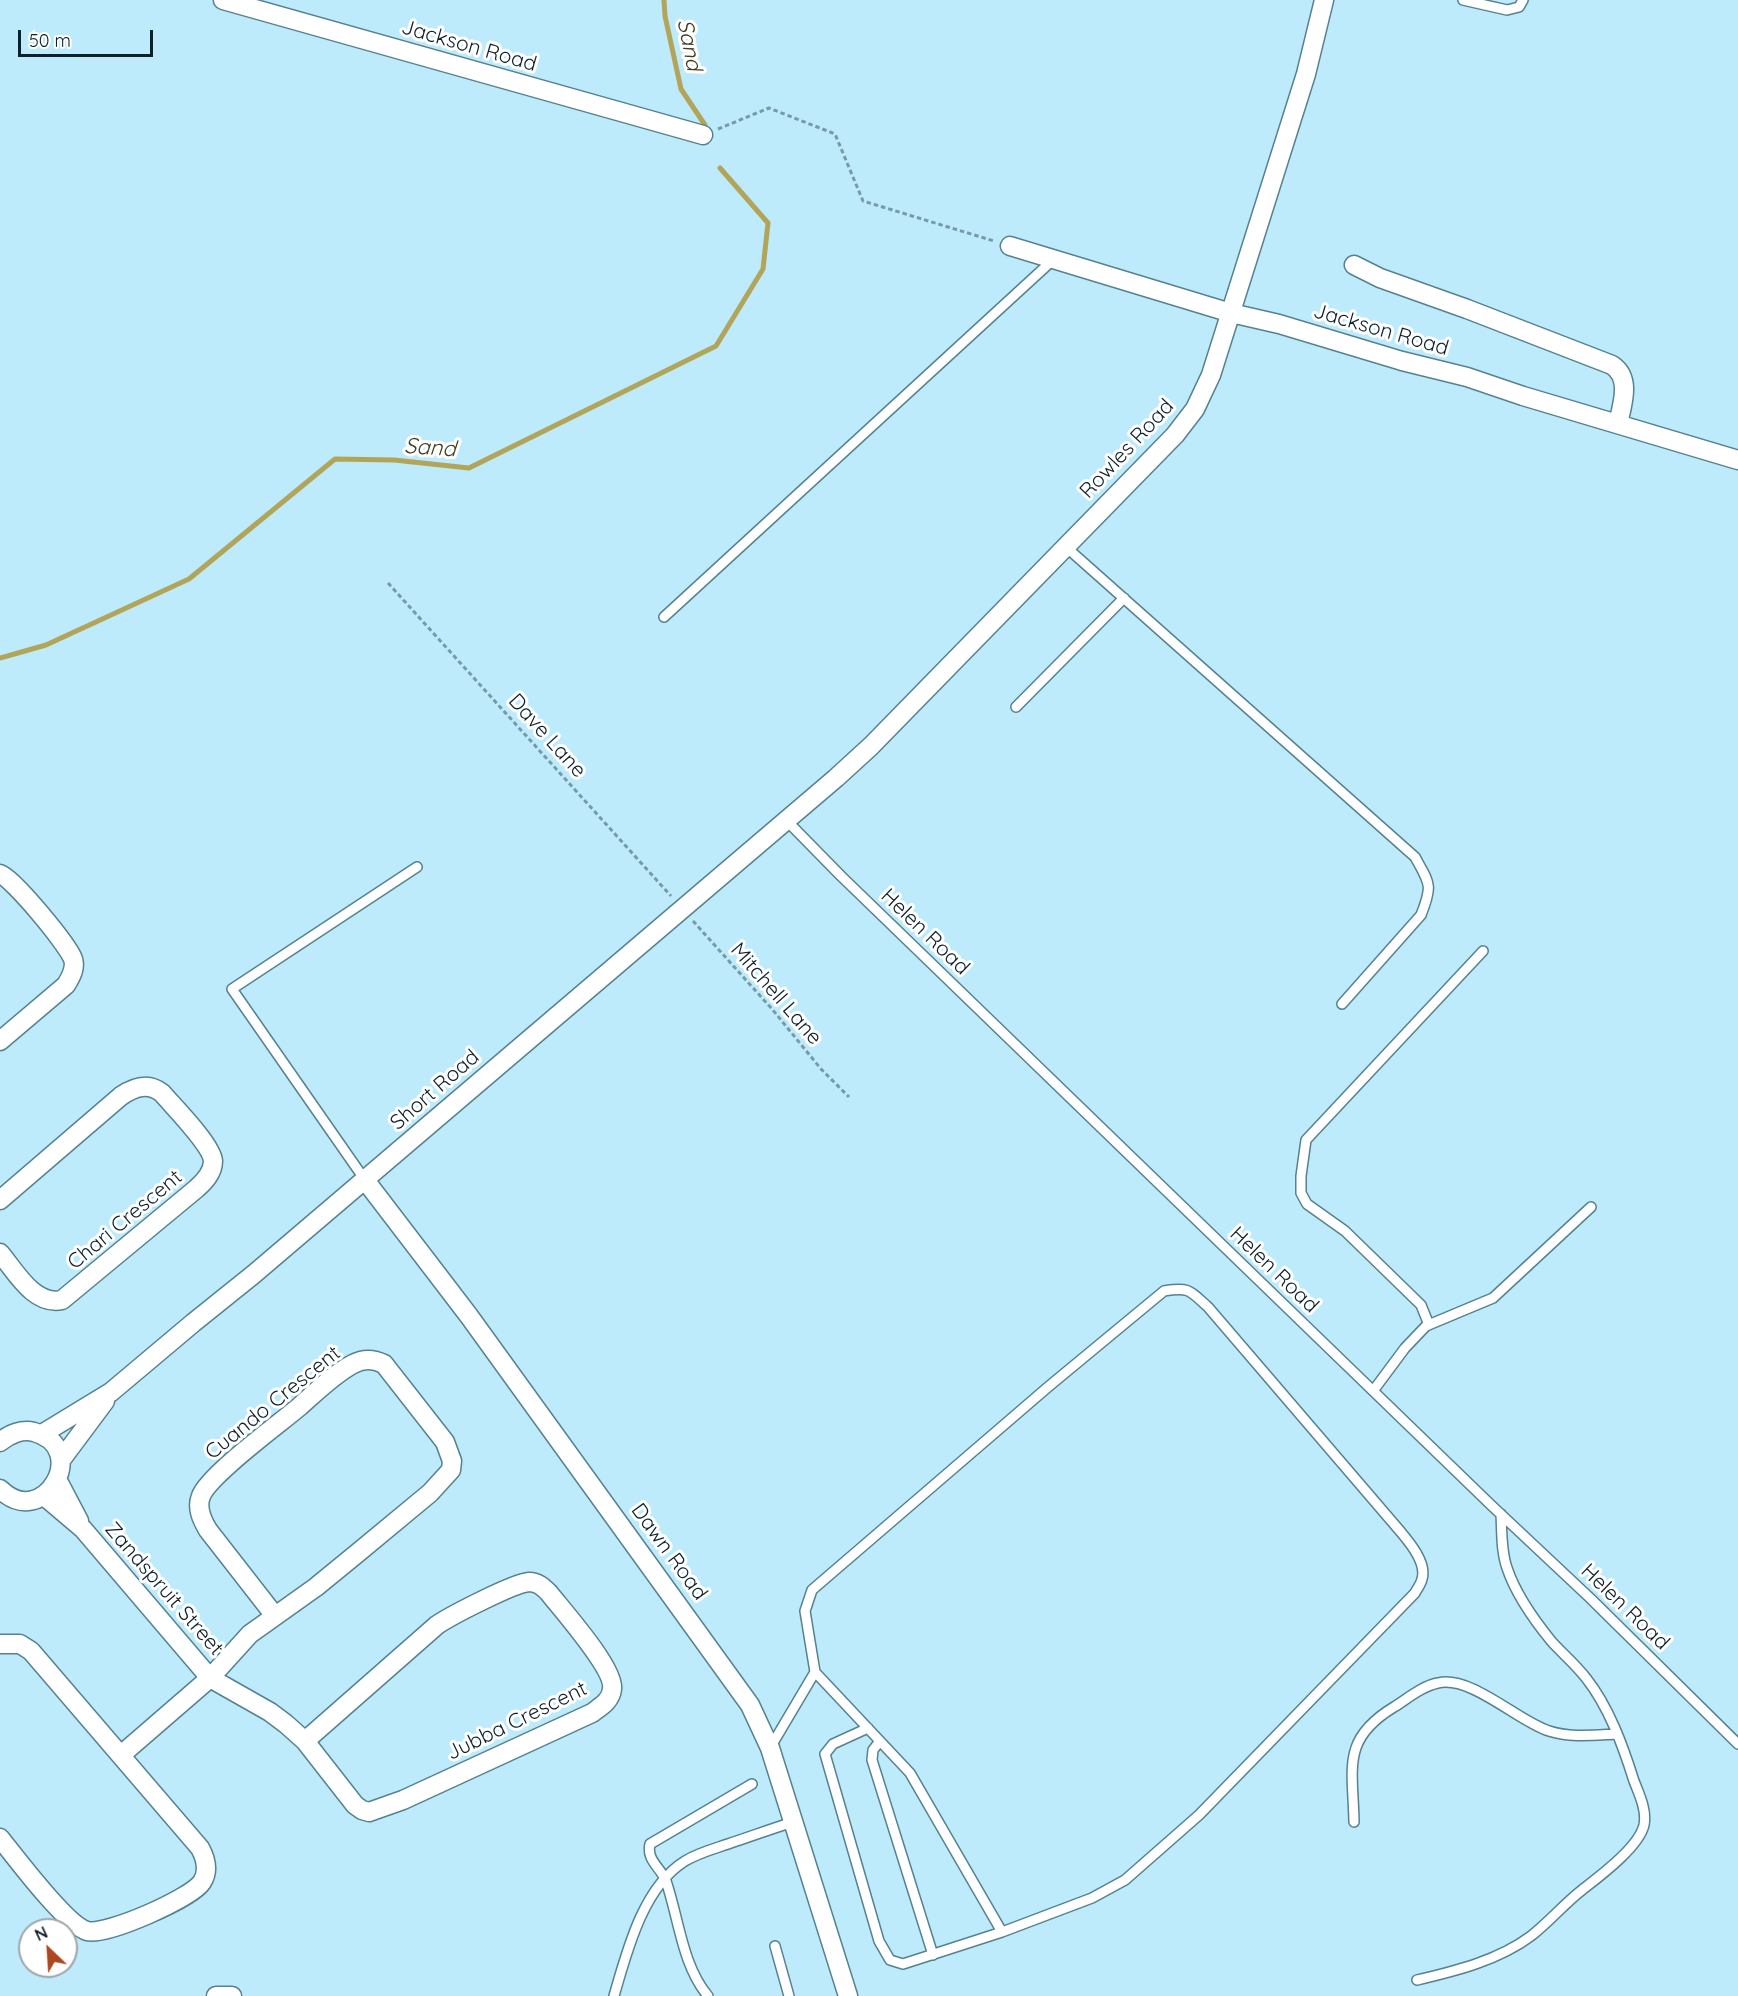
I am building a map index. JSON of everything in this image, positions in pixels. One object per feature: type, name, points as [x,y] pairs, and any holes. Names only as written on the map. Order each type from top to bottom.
[{"type":"street","name":"Jackson Road","points":[[223,0],[703,135]]},
{"type":"street","name":"Rowles Road","points":[[787,821],[871,746],[1175,435],[1195,409],[1210,375],[1231,313],[1306,74],[1324,0]]},
{"type":"street","name":"Jackson Road","points":[[1010,246],[1231,313],[1279,324],[1402,361],[1467,377],[1738,460]]},
{"type":"street","points":[[1354,265],[1380,279],[1456,305],[1612,365],[1620,373],[1624,384],[1618,424]]},
{"type":"street","name":"Short Road","points":[[42,1434],[111,1392],[365,1180],[787,821]]},
{"type":"street","points":[[0,874],[12,882],[53,930],[71,954],[74,965],[66,985],[0,1041]]},
{"type":"street","name":"Chari Crescent","points":[[0,1200],[121,1096],[142,1086],[157,1089],[162,1093],[206,1144],[213,1159],[210,1173],[196,1189],[62,1300],[50,1302],[35,1294],[0,1253]]},
{"type":"street","name":"Dawn Road","points":[[365,1180],[462,1307],[737,1685],[756,1716],[770,1748],[848,1996]]},
{"type":"street","name":"Cuando Crescent","points":[[121,1755],[210,1678],[250,1634],[316,1587],[430,1493],[451,1470],[452,1461],[445,1443],[384,1364],[378,1361],[363,1360],[353,1364],[232,1462],[209,1483],[200,1497],[201,1517],[208,1530],[275,1616]]},
{"type":"street","name":"Short Road","points":[[61,1460],[111,1392]]},
{"type":"street","points":[[0,1422],[16,1432]]},
{"type":"street","points":[[0,1442],[16,1432],[29,1431],[42,1434],[58,1450],[61,1460],[58,1481],[44,1496],[24,1501],[2,1493]]},
{"type":"street","name":"Zandspruit Street","points":[[58,1481],[83,1529]]},
{"type":"street","name":"Zandspruit Street","points":[[44,1496],[83,1529],[210,1678]]},
{"type":"street","name":"Jubba Crescent","points":[[210,1678],[270,1712],[306,1741],[355,1805],[369,1812],[403,1800],[592,1713],[612,1694],[612,1680],[605,1665],[549,1593],[542,1586],[526,1582],[461,1611],[437,1625],[306,1741]]},
{"type":"street","points":[[0,1644],[20,1644],[31,1651],[203,1854],[207,1872],[193,1892],[114,1928],[95,1932],[86,1931],[69,1920],[0,1838]]},
{"type":"street","points":[[216,1996],[232,1996]]},
{"type":"lane","points":[[1463,0],[1508,10],[1519,7],[1523,0]]},
{"type":"lane","points":[[664,617],[1054,259]]},
{"type":"lane","points":[[1066,546],[1415,857],[1429,883],[1427,900],[1420,915],[1342,1004]]},
{"type":"lane","points":[[1016,707],[1124,598]]},
{"type":"lane","name":"Helen Road","points":[[787,821],[849,884],[1615,1622],[1738,1744]]},
{"type":"lane","points":[[365,1180],[232,989],[417,867]]},
{"type":"lane","points":[[1429,1325],[1421,1305],[1345,1231],[1307,1204],[1301,1193],[1306,1140],[1483,951]]},
{"type":"lane","points":[[1373,1391],[1405,1348],[1429,1325],[1493,1298],[1591,1207]]},
{"type":"lane","points":[[868,1728],[833,1744],[825,1754],[879,1941],[890,1960],[903,1964],[1002,1932],[1092,1898],[1125,1880],[1199,1815],[1415,1593],[1423,1578],[1421,1564],[1413,1547],[1208,1307],[1189,1290],[1179,1289],[1164,1291],[1048,1387],[812,1590],[805,1611],[815,1672],[868,1728],[910,1773],[1002,1932]]},
{"type":"lane","points":[[1417,1980],[1485,1960],[1530,1936],[1574,1896],[1615,1864],[1642,1832],[1644,1823],[1644,1810],[1617,1734],[1604,1706],[1587,1678],[1553,1643],[1531,1615],[1507,1569],[1503,1554],[1501,1514]]},
{"type":"lane","points":[[770,1748],[815,1672]]},
{"type":"lane","points":[[1354,1822],[1353,1759],[1356,1743],[1367,1728],[1383,1713],[1425,1688],[1438,1683],[1447,1682],[1467,1687],[1548,1731],[1582,1735],[1617,1734]]},
{"type":"lane","points":[[880,1741],[873,1750],[872,1760],[933,1955]]},
{"type":"lane","points":[[708,1996],[694,1975],[665,1878],[648,1851],[650,1844],[752,1784]]},
{"type":"lane","points":[[614,1996],[639,1919],[665,1878],[684,1861],[702,1852],[793,1822]]},
{"type":"lane","points":[[775,1946],[789,1996]]},
{"type":"path","points":[[703,135],[769,108],[835,134],[863,201],[1010,246]]},
{"type":"path","name":"Dave Lane","points":[[388,583],[682,910]]},
{"type":"path","name":"Mitchell Lane","points":[[682,910],[772,1009],[820,1069],[849,1097]]},
{"type":"waterway","name":"Sand","points":[[664,0],[665,16],[681,89],[705,125]]},
{"type":"waterway","name":"Sand","points":[[0,658],[46,645],[189,579],[335,459],[394,460],[469,468],[716,346],[763,269],[768,223],[720,168]]}]
